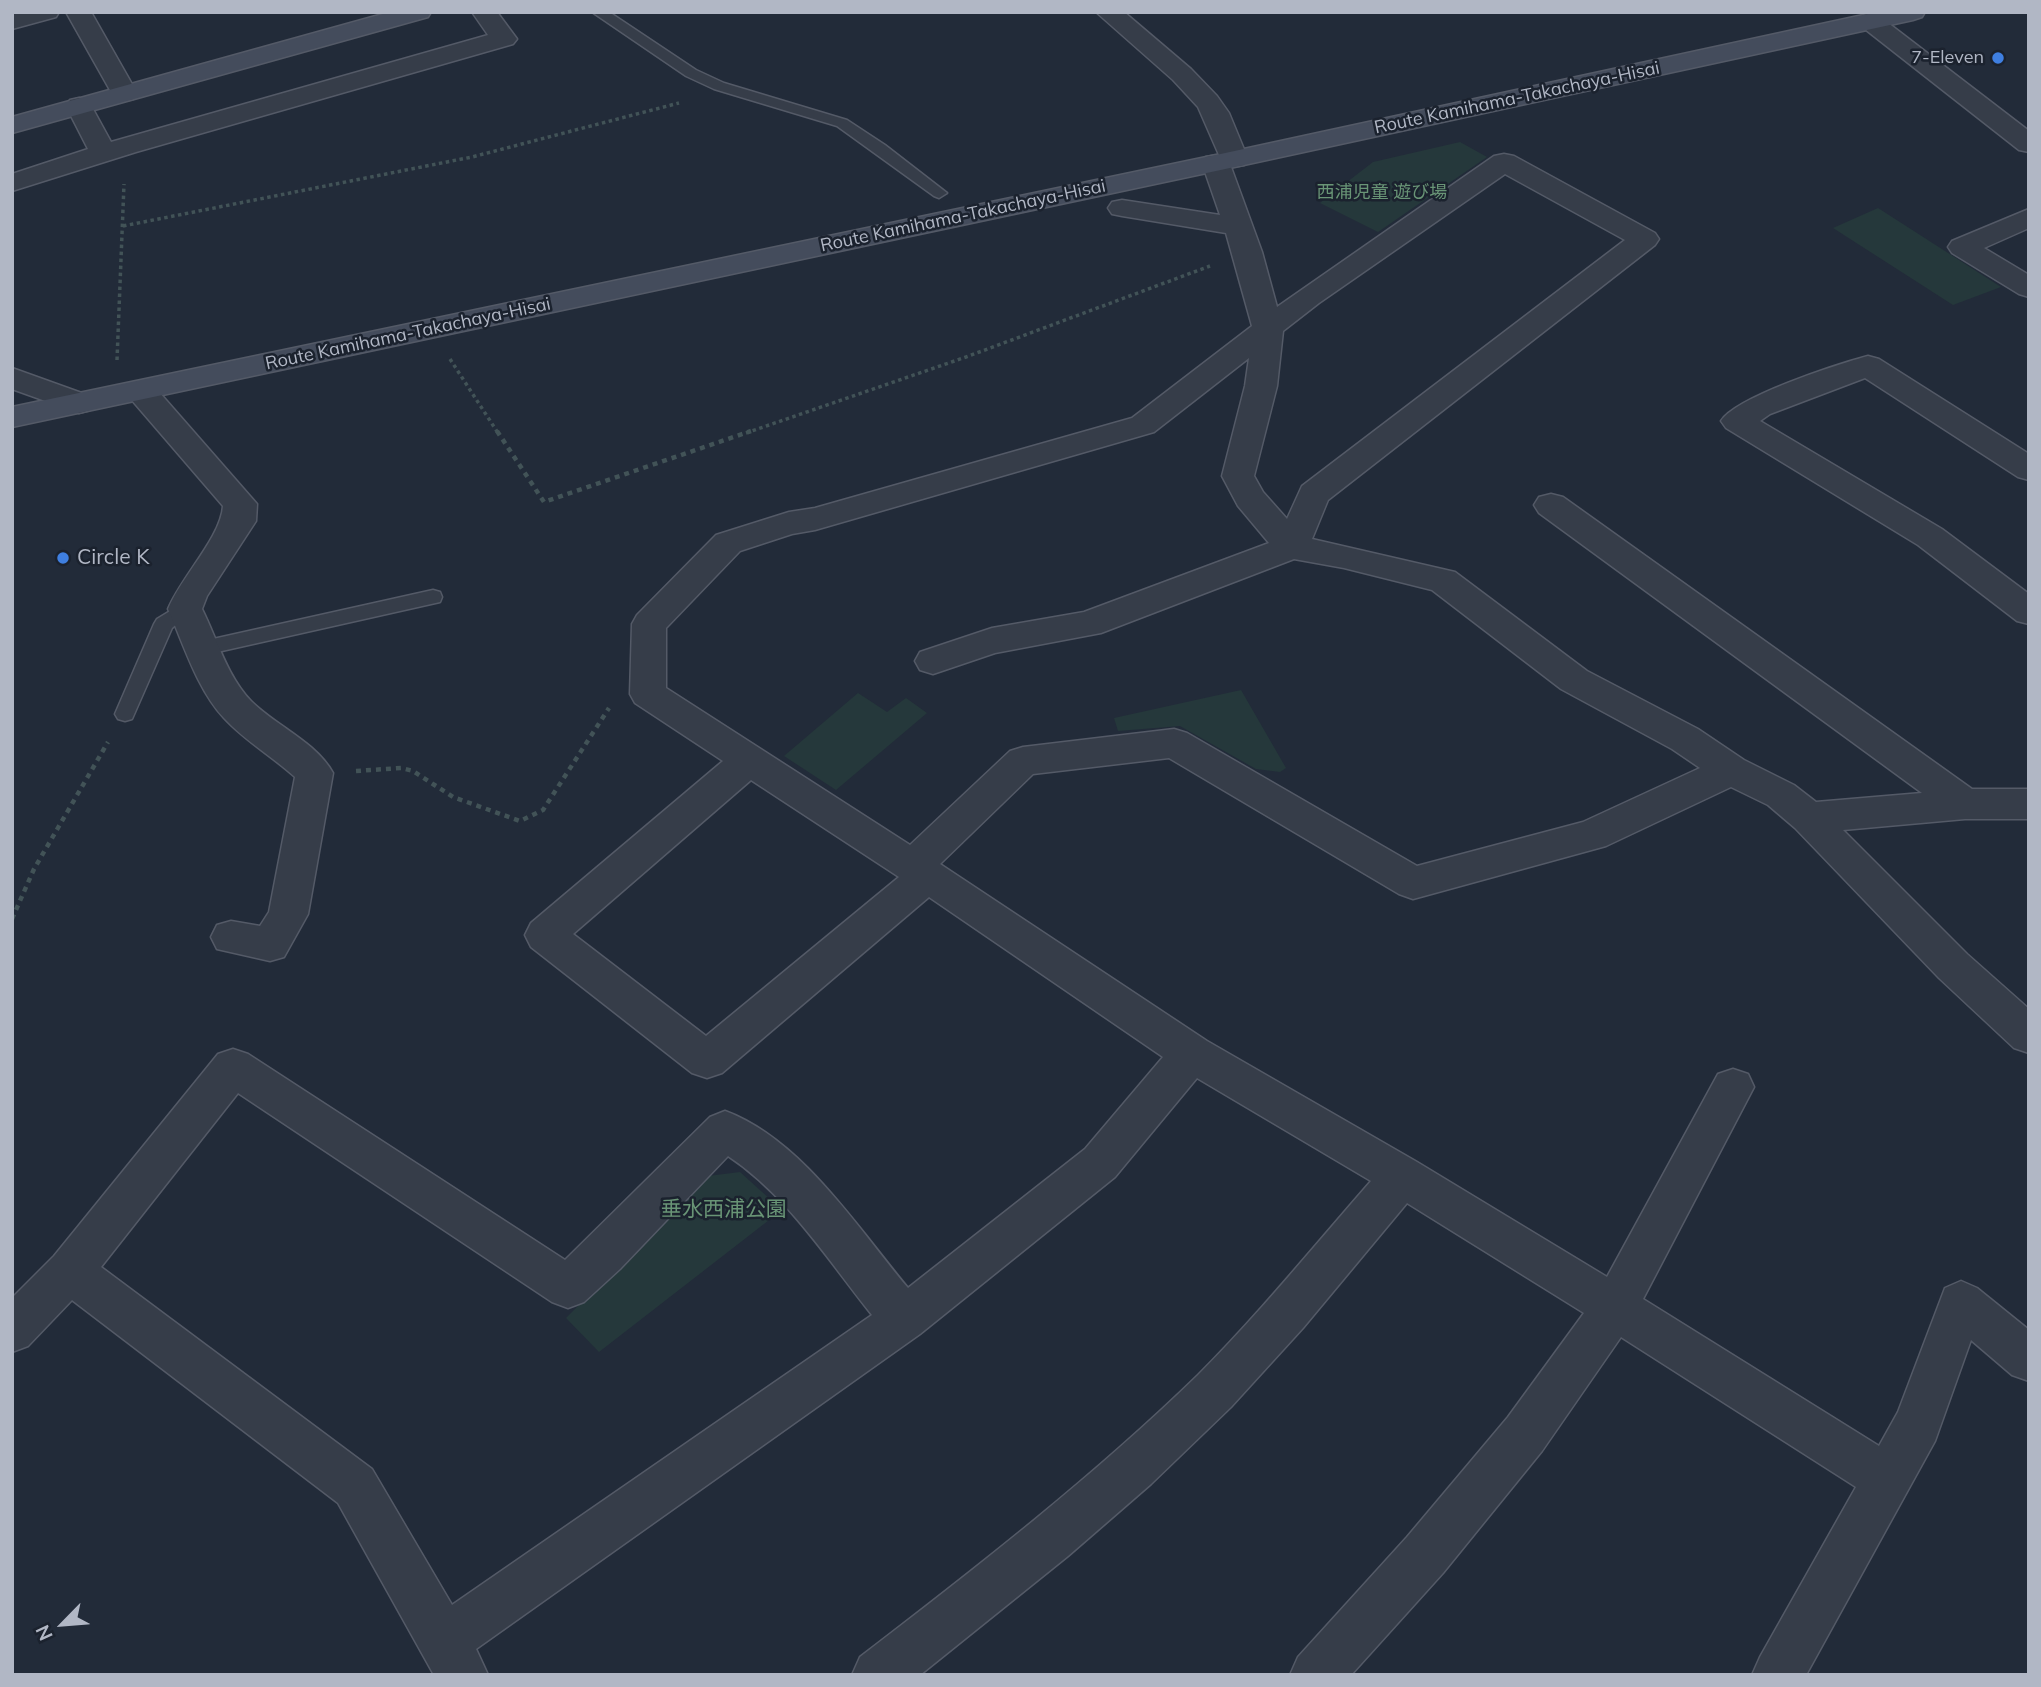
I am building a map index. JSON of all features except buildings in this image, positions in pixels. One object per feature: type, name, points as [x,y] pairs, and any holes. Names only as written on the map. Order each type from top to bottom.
[{"type":"main road","points":[[12,125],[419,12]]},
{"type":"main road","name":"Route Kamihama-Takachaya-Hisai","points":[[12,417],[79,403],[129,380],[1225,161],[1913,12]]},
{"type":"street","points":[[12,21],[47,12]]},
{"type":"street","points":[[79,12],[124,93]]},
{"type":"street","points":[[12,183],[115,150],[511,37],[484,12]]},
{"type":"street","points":[[1117,14],[1202,94],[1216,112],[1242,239],[1268,330],[1261,386],[1238,476],[1250,498],[1292,547]]},
{"type":"street","points":[[1870,22],[2026,140]]},
{"type":"street","points":[[79,106],[115,150]]},
{"type":"street","points":[[1292,547],[1314,494],[1645,239],[1504,162],[1308,298],[1143,425],[728,543],[649,624],[648,694],[920,871],[1192,1054],[1402,1176],[1888,1480]]},
{"type":"street","points":[[1122,208],[1242,239]]},
{"type":"street","points":[[2029,216],[1962,247],[2029,288]]},
{"type":"street","points":[[2029,469],[1868,366],[1759,407],[1737,421],[1930,537],[2029,612]]},
{"type":"street","points":[[12,378],[79,403]]},
{"type":"street","points":[[129,380],[240,504],[239,520],[191,594],[185,609],[228,698],[241,712],[298,756],[314,773],[288,914],[270,944],[231,937]]},
{"type":"street","points":[[1551,505],[1965,804]]},
{"type":"street","points":[[933,661],[992,641],[1089,624],[1292,547],[1344,556],[1443,581],[1574,680],[1685,739],[1731,770],[1780,795],[1808,818],[1954,966],[2029,1035]]},
{"type":"street","points":[[748,761],[545,935],[707,1060],[920,871],[1023,761],[1174,743],[1413,883],[1592,835],[1731,770]]},
{"type":"street","points":[[1808,818],[1965,804],[2029,804]]},
{"type":"street","points":[[69,1270],[355,1486],[453,1658],[904,1319],[1100,1163],[1192,1054]]},
{"type":"street","points":[[12,1330],[69,1270],[233,1067],[568,1287],[726,1130],[766,1157],[802,1193],[904,1319]]},
{"type":"street","points":[[1316,1675],[1425,1555],[1525,1434],[1615,1307],[1733,1087]]},
{"type":"street","points":[[878,1675],[1012,1572],[1125,1476],[1195,1410],[1277,1325],[1402,1176]]},
{"type":"street","points":[[1778,1675],[1918,1424],[1961,1303],[2029,1359]]},
{"type":"lane","points":[[598,12],[691,73],[719,86],[842,123],[939,193]]},
{"type":"lane","points":[[204,648],[433,597]]},
{"type":"lane","points":[[125,714],[164,625],[185,609]]},
{"type":"path","points":[[123,226],[498,153],[605,126],[703,96],[719,86]]},
{"type":"path","points":[[115,150],[123,226],[129,380]]},
{"type":"path","points":[[445,353],[544,502],[966,357],[1242,239]]},
{"type":"path","points":[[314,773],[401,768],[413,772],[453,797],[520,821],[543,810],[618,694],[648,672]]},
{"type":"path","points":[[12,919],[34,869],[125,714]]},
{"type":"green space","name":"西浦児童 遊び場","points":[[1460,142],[1487,157],[1378,232],[1320,203],[1373,162]]},
{"type":"green space","points":[[1878,208],[2001,287],[1953,305],[1833,228]]},
{"type":"green space","points":[[1241,690],[1286,768],[1280,772],[1256,769],[1180,726],[1118,731],[1114,718]]},
{"type":"green space","points":[[858,693],[887,712],[906,698],[927,713],[836,790],[784,756]]},
{"type":"green space","name":"垂水西浦公園","points":[[740,1172],[782,1210],[599,1352],[566,1318],[708,1176]]},
{"type":"place","name":"7-Eleven","points":[[1998,58]]},
{"type":"place","name":"Circle K","points":[[63,558]]}]
